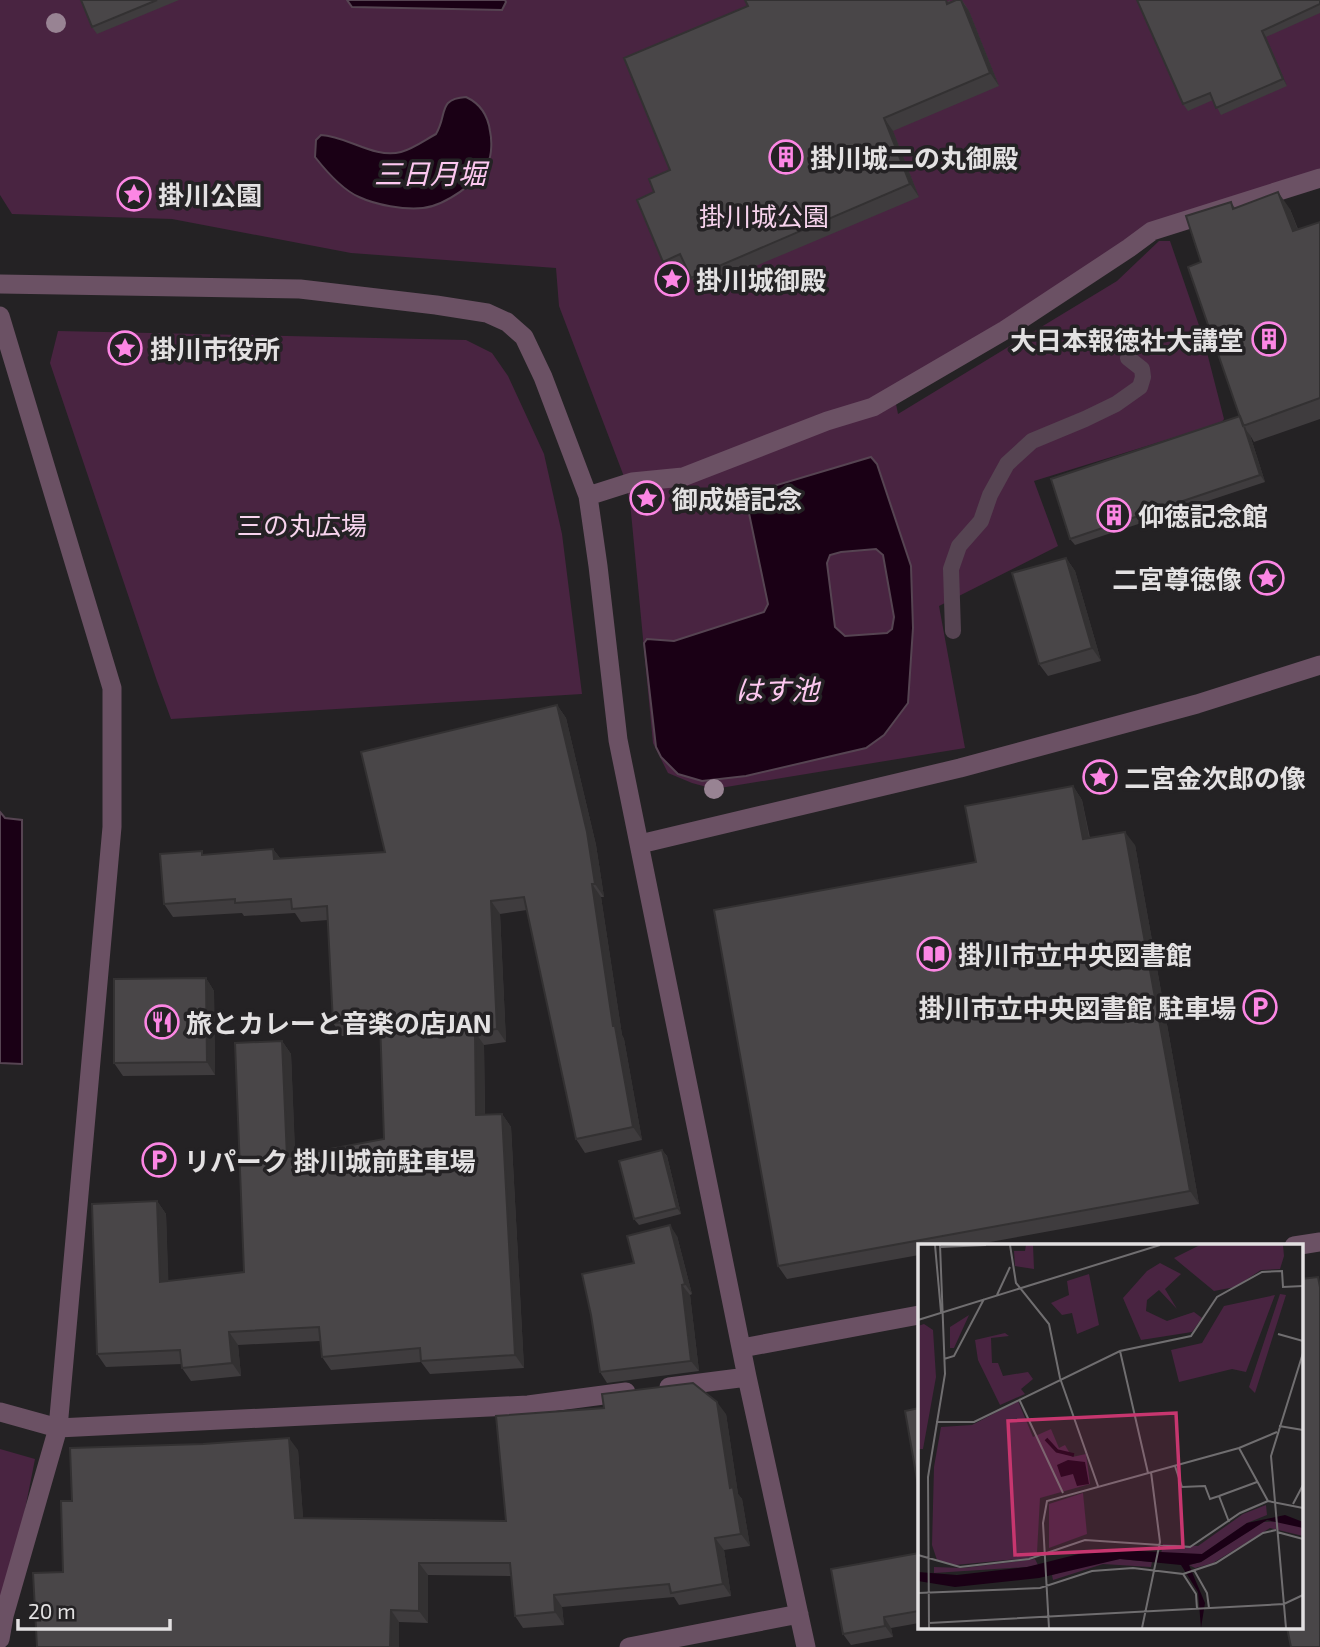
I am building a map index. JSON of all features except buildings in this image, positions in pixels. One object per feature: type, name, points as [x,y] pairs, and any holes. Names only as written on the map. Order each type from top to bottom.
[{"type":"street","points":[[588,496],[632,482],[683,477],[827,421],[873,407],[1005,330],[1152,230],[1320,178]]},
{"type":"street","points":[[0,284],[300,289],[487,313],[507,322],[524,337],[544,377],[588,496],[618,740],[747,1377],[806,1647]]},
{"type":"street","points":[[0,316],[113,688],[112,827],[58,1427],[0,1639]]},
{"type":"street","points":[[640,844],[960,768],[1197,704],[1320,665]]},
{"type":"street","points":[[1302,1244],[1320,1241]]},
{"type":"street","points":[[742,1348],[918,1315]]},
{"type":"street","points":[[0,1412],[58,1427],[528,1405],[747,1377]]},
{"type":"street","points":[[629,1647],[799,1614]]},
{"type":"green space","name":"掛川城公園","points":[[0,0],[1320,0],[1320,173],[1167,226],[893,389],[898,414],[1117,281],[1159,241],[1170,241],[1203,337],[1224,419],[1221,423],[1034,481],[1058,546],[939,606],[965,748],[714,789],[668,773],[653,743],[630,502],[623,474],[559,306],[556,268],[351,253],[172,219],[12,214],[0,195]]},
{"type":"green space","name":"三の丸広場","points":[[58,331],[466,340],[492,353],[508,376],[544,454],[562,534],[582,694],[171,719],[50,363]]},
{"type":"green space","points":[[0,1449],[35,1459],[0,1637]]},
{"type":"water","points":[[347,0],[506,2],[502,10],[352,7]]},
{"type":"water","name":"三日月堀","points":[[466,97],[480,107],[488,120],[490,155],[488,163],[477,178],[441,203],[423,208],[407,208],[366,200],[341,185],[315,157],[316,140],[321,135],[381,152],[405,151],[436,134],[447,104],[457,98]]},
{"type":"water","name":"はす池","points":[[871,457],[877,464],[911,566],[913,628],[908,703],[884,735],[866,748],[746,776],[702,781],[678,774],[661,757],[656,747],[644,643],[647,639],[674,641],[764,612],[768,604],[746,499],[750,493]],"holes":[[[876,549],[883,555],[894,617],[892,629],[887,633],[845,636],[835,627],[827,563],[830,555]]]},
{"type":"water","points":[[0,812],[5,818],[22,820],[22,1064],[0,1063]]},
{"type":"waterway","points":[[953,631],[951,569],[959,546],[981,521],[990,495],[1007,464],[1032,441],[1116,404],[1140,387],[1142,369],[1128,358]]},
{"type":"place","name":"掛川城二の丸御殿","points":[[786,157]]},
{"type":"place","name":"掛川公園","points":[[134,194]]},
{"type":"place","name":"掛川城御殿","points":[[672,279]]},
{"type":"place","name":"大日本報徳社大講堂","points":[[1269,339]]},
{"type":"place","name":"掛川市役所","points":[[125,348]]},
{"type":"place","name":"御成婚記念","points":[[647,498]]},
{"type":"place","name":"仰徳記念館","points":[[1114,515]]},
{"type":"place","name":"二宮尊徳像","points":[[1267,578]]},
{"type":"place","name":"二宮金次郎の像","points":[[1100,777]]},
{"type":"place","name":"掛川市立中央図書館","points":[[934,954]]},
{"type":"place","name":"掛川市立中央図書館 駐車場","points":[[1260,1007]]},
{"type":"place","name":"旅とカレーと音楽の店JAN","points":[[162,1022]]},
{"type":"place","name":"リパーク 掛川城前駐車場","points":[[159,1160]]}]
